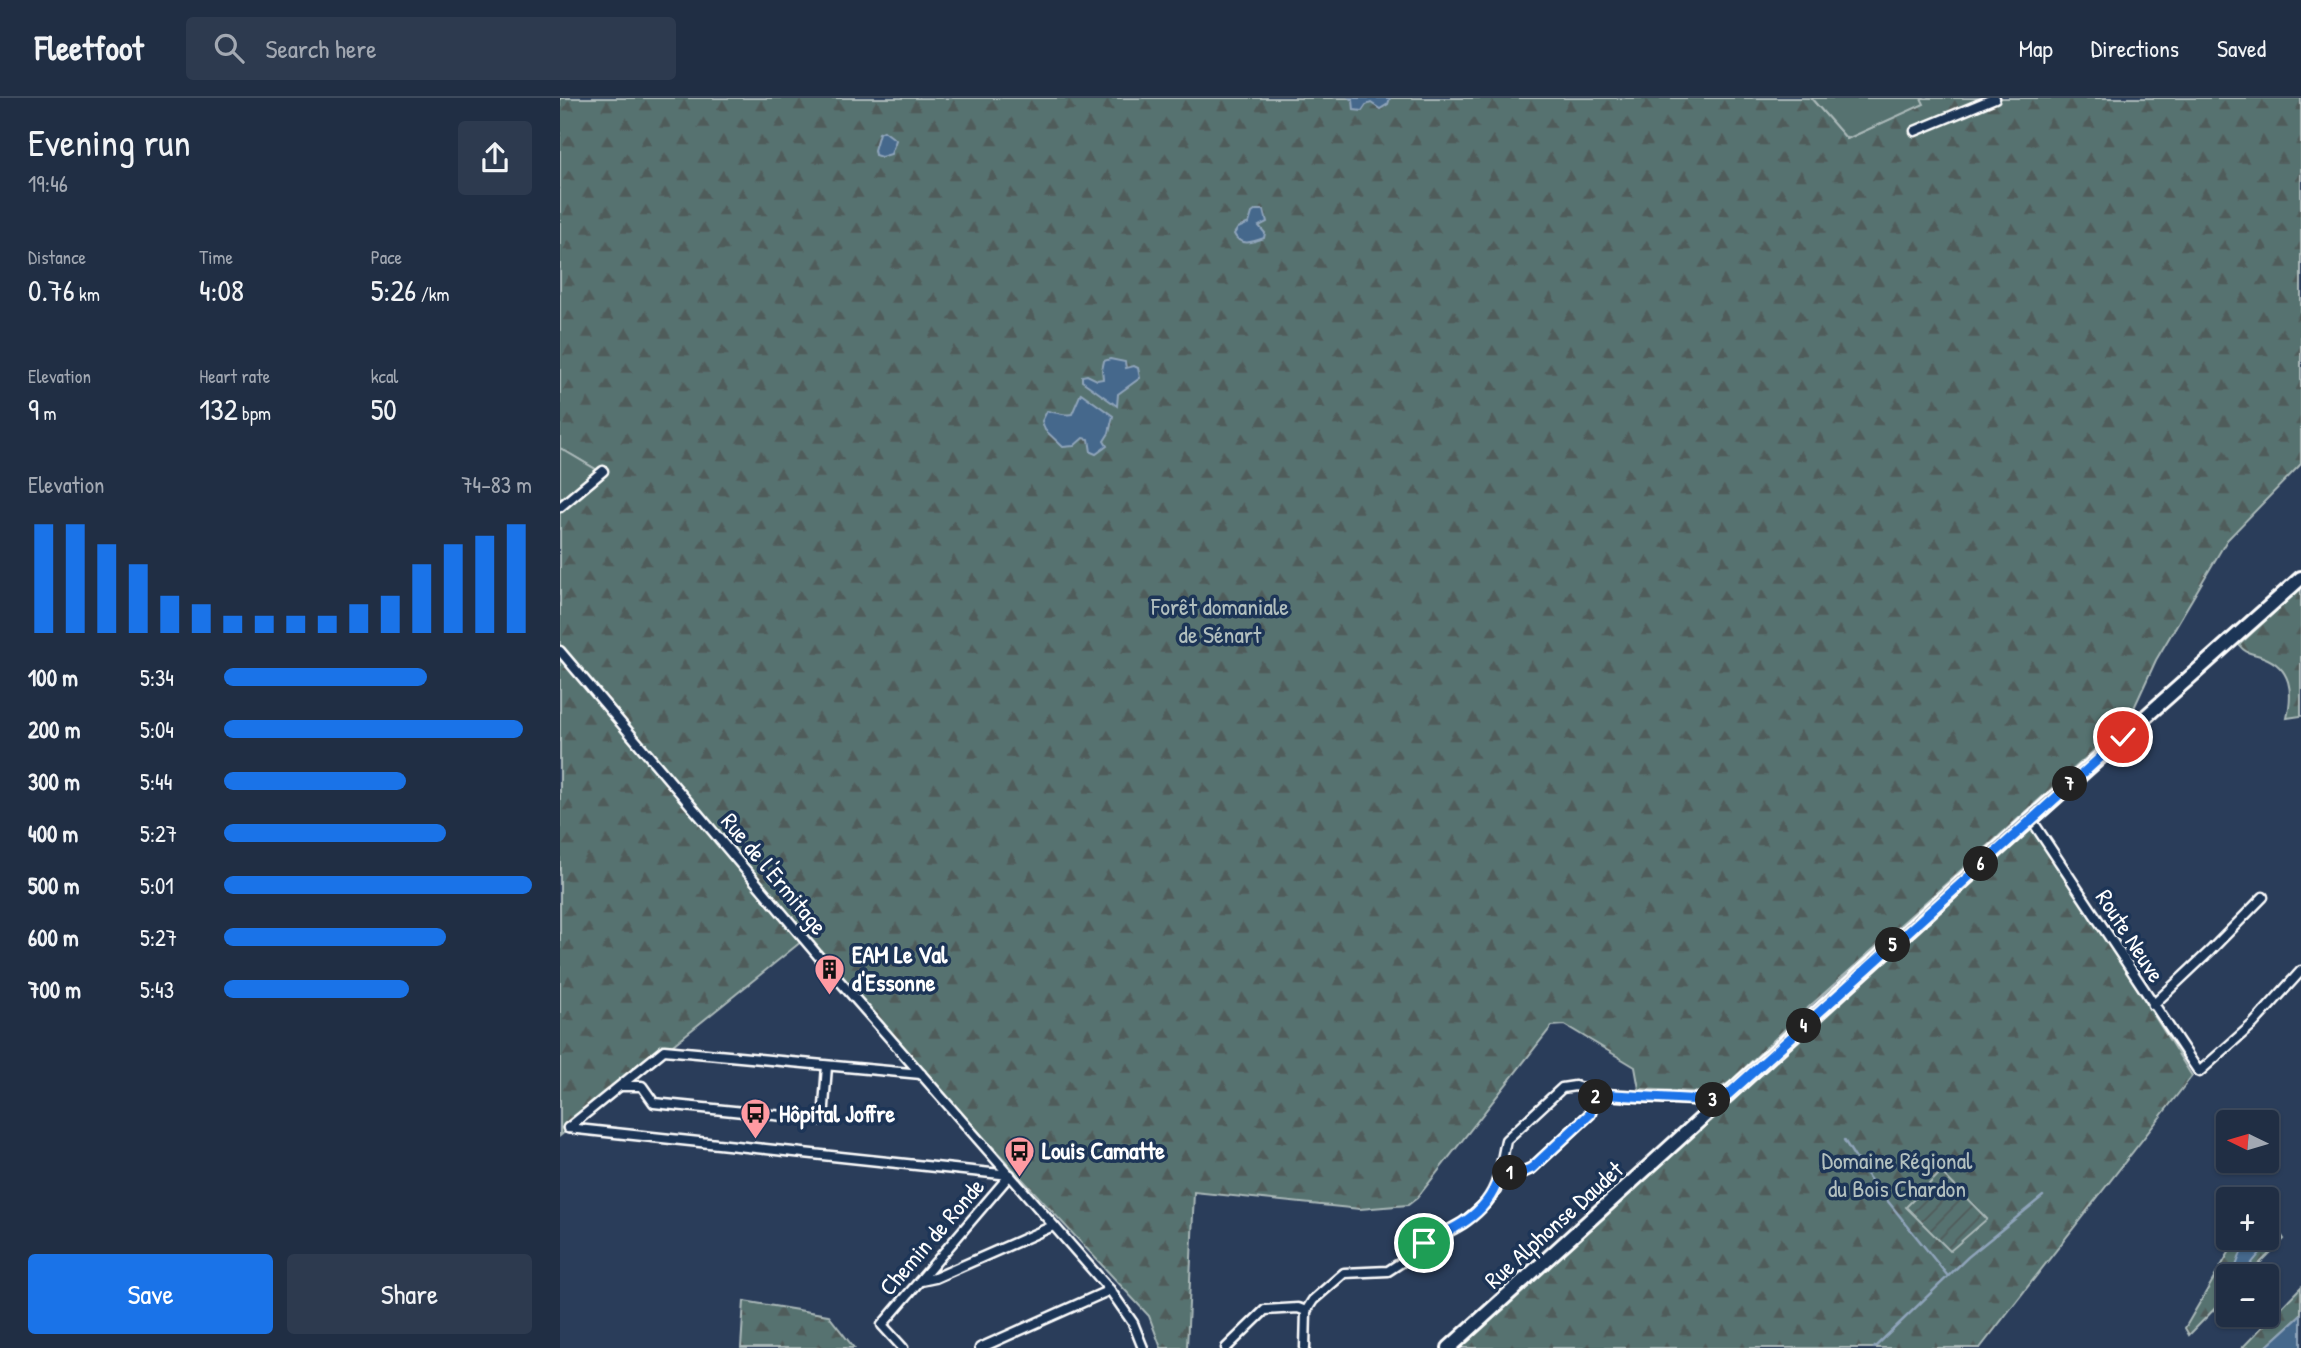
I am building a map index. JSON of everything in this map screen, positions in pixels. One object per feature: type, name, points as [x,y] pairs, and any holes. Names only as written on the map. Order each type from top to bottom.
[{"type":"main road","name":"Rue Alphonse Daudet","points":[[1449,1348],[2031,819],[2301,578]]},
{"type":"street","points":[[1915,131],[1995,98]]},
{"type":"street","points":[[560,507],[603,471]]},
{"type":"street","name":"Rue de l'Ermitage","points":[[560,651],[802,937],[1110,1290],[1133,1323],[1143,1348]]},
{"type":"street","name":"Route Neuve","points":[[2031,819],[2199,1072],[2253,1024],[2301,971]]},
{"type":"street","points":[[2153,1005],[2263,897]]},
{"type":"street","points":[[922,1074],[664,1050],[568,1128],[1010,1175]]},
{"type":"street","points":[[621,1086],[642,1086],[653,1103],[822,1120],[827,1066]]},
{"type":"street","points":[[1305,1348],[1306,1311],[1313,1300],[1344,1273],[1388,1271],[1424,1243],[1456,1228],[1492,1197],[1506,1140],[1562,1088],[1575,1086],[1596,1094],[1721,1101]]},
{"type":"street","points":[[1500,1172],[1521,1173],[1532,1168],[1590,1114],[1596,1094]]},
{"type":"street","name":"Chemin de Ronde","points":[[903,1348],[882,1325],[1010,1175]]},
{"type":"street","points":[[919,1281],[935,1278],[1053,1226]]},
{"type":"street","points":[[980,1348],[1110,1290]]},
{"type":"street","points":[[1226,1348],[1265,1310],[1298,1308],[1306,1311]]},
{"type":"green space","name":"Forêt domaniale de Sénart","points":[[560,98],[1811,98],[1847,139],[1923,104],[1921,98],[2301,98],[2301,464],[2227,540],[2156,660],[2129,719],[1800,1015],[1730,1082],[1711,1093],[1639,1089],[1635,1067],[1565,1025],[1552,1026],[1417,1198],[1408,1205],[1360,1209],[1194,1192],[1187,1348],[1161,1348],[1149,1316],[802,941],[560,1136],[560,501],[597,470],[560,448]]},
{"type":"green space","points":[[1811,98],[1921,98],[1924,104],[1847,139]]},
{"type":"green space","points":[[560,448],[597,470],[560,501]]},
{"type":"green space","points":[[2301,588],[2301,716],[2287,718],[2290,690],[2285,674],[2273,662],[2247,652],[2239,645]]},
{"type":"green space","name":"Domaine Régional du Bois Chardon","points":[[2031,819],[2192,1076],[1980,1348],[1449,1348]]},
{"type":"green space","points":[[1941,1172],[1987,1219],[1950,1251],[1906,1207]]},
{"type":"green space","points":[[2279,1232],[2284,1239],[2279,1244]]},
{"type":"green space","points":[[2230,1250],[2273,1250],[2259,1264],[2222,1264]]},
{"type":"green space","points":[[2216,1275],[2216,1307],[2189,1335],[2185,1328]]},
{"type":"green space","points":[[2301,1287],[2301,1315],[2265,1348],[2242,1348],[2262,1327],[2279,1327],[2279,1310]]},
{"type":"green space","points":[[744,1301],[828,1315],[854,1348],[741,1348]]},
{"type":"water","points":[[1350,98],[1390,98],[1388,104],[1380,109],[1371,103],[1362,111],[1354,110],[1353,100]]},
{"type":"water","points":[[884,131],[896,140],[891,154],[881,157],[875,155],[874,150],[879,133]]},
{"type":"water","points":[[1256,210],[1264,210],[1267,222],[1259,226],[1265,233],[1264,238],[1240,241],[1234,234],[1238,228],[1249,223]]},
{"type":"water","points":[[1110,359],[1125,362],[1126,368],[1138,368],[1140,378],[1118,394],[1117,406],[1082,381],[1082,376],[1087,375],[1097,380],[1103,379],[1104,361]]},
{"type":"water","points":[[1081,393],[1113,416],[1104,441],[1107,446],[1096,454],[1091,452],[1089,439],[1083,438],[1074,446],[1063,447],[1045,430],[1042,421],[1047,411],[1072,414]]},
{"type":"water","points":[[2242,1250],[2263,1250],[2251,1264],[2237,1264]]},
{"type":"water","points":[[2301,1315],[2301,1348],[2265,1348],[2297,1319]]},
{"type":"waterway","points":[[1844,1140],[1864,1172]]},
{"type":"waterway","points":[[1866,1174],[1947,1275]]},
{"type":"waterway","points":[[1874,1348],[1968,1257],[2043,1196]]},
{"type":"place","name":"EAM Le Val d'Essonne","points":[[829,996]]},
{"type":"place","name":"Hôpital Joffre","points":[[756,1141]]},
{"type":"place","name":"Louis Camatte","points":[[1019,1178]]},
{"type":"route","points":[[1424,1243],[1456,1228],[1487,1202],[1496,1190],[1500,1172],[1521,1173],[1532,1168],[1590,1114],[1596,1094],[1721,1101],[2123,737]]}]
